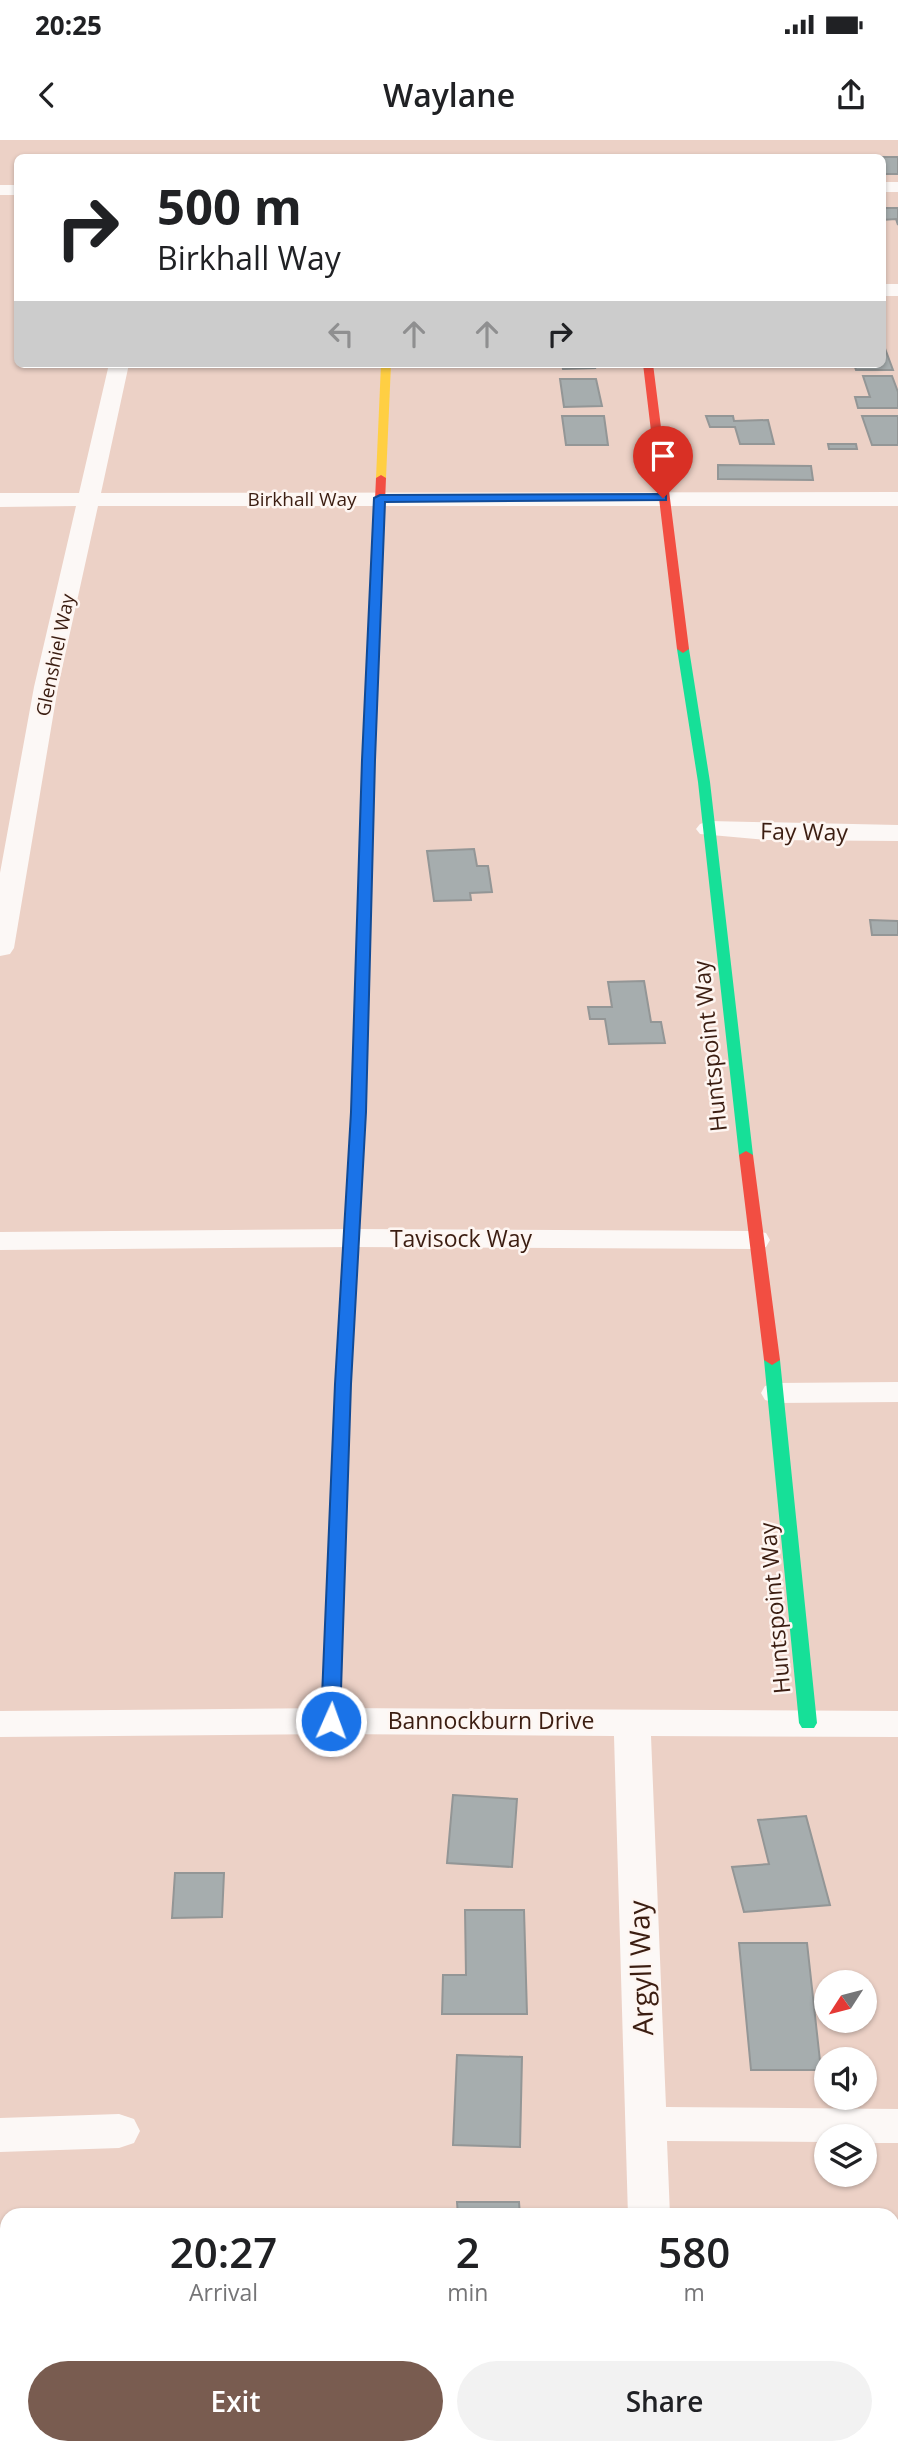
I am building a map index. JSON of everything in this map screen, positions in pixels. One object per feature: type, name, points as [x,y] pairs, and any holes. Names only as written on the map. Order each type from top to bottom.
[{"type":"street","name":"Glenshiel Way","points":[[0,948],[46,687],[118,368]]},
{"type":"street","points":[[331,1721],[386,368]]},
{"type":"street","name":"Huntspoint Way","points":[[648,368],[663,498],[709,829],[755,1240],[777,1393],[808,1723]]},
{"type":"street","name":"Birkhall Way","points":[[0,500],[898,499]]},
{"type":"street","name":"Fay Way","points":[[709,829],[898,834]]},
{"type":"street","name":"Tavisock Way","points":[[0,1241],[352,1238],[755,1240]]},
{"type":"street","points":[[777,1393],[898,1392]]},
{"type":"street","name":"Bannockburn Drive","points":[[0,1724],[331,1721],[898,1724]]},
{"type":"street","name":"Argyll Way","points":[[632,1721],[649,2208]]},
{"type":"street","points":[[646,2124],[898,2126]]},
{"type":"street","points":[[0,2135],[119,2131]]},
{"type":"building","points":[[886,157],[898,157],[898,174],[886,174]]},
{"type":"building","points":[[886,208],[898,208],[898,225],[896,219],[886,220]]},
{"type":"building","points":[[886,351],[893,370],[855,368],[886,368]]},
{"type":"building","points":[[863,376],[892,376],[898,392],[898,408],[858,408],[855,397],[870,397]]},
{"type":"building","points":[[560,379],[596,379],[602,406],[564,407]]},
{"type":"building","points":[[562,416],[604,416],[608,445],[566,445]]},
{"type":"building","points":[[706,416],[733,416],[734,421],[768,420],[774,444],[740,444],[735,427],[710,427]]},
{"type":"building","points":[[862,416],[898,416],[898,445],[872,445]]},
{"type":"building","points":[[828,444],[856,444],[857,449],[829,449]]},
{"type":"building","points":[[718,465],[811,466],[813,480],[718,479]]},
{"type":"building","points":[[474,849],[477,866],[488,866],[492,892],[470,893],[471,900],[434,901],[427,851]]},
{"type":"building","points":[[870,920],[898,921],[898,935],[872,935]]},
{"type":"building","points":[[644,981],[651,1022],[661,1022],[665,1043],[609,1044],[605,1019],[590,1019],[588,1007],[612,1007],[608,982]]},
{"type":"building","points":[[453,1795],[517,1799],[512,1867],[447,1863]]},
{"type":"building","points":[[806,1816],[830,1905],[744,1912],[732,1867],[769,1864],[758,1820]]},
{"type":"building","points":[[175,1873],[224,1873],[222,1917],[172,1918]]},
{"type":"building","points":[[465,1910],[524,1910],[527,2014],[442,2014],[443,1975],[466,1975]]},
{"type":"building","points":[[739,1943],[807,1943],[814,2006],[814,2034],[817,2034],[818,2047],[814,2047],[814,2070],[751,2070]]},
{"type":"building","points":[[457,2055],[522,2057],[520,2147],[453,2145]]},
{"type":"building","points":[[457,2202],[519,2202],[519,2208],[457,2208]]},
{"type":"traffic: fast","points":[[683,649],[704,782],[746,1155]]},
{"type":"traffic: fast","points":[[331,1721],[343,1384],[359,1112],[366,823]]},
{"type":"traffic: fast","points":[[772,1360],[808,1723]]},
{"type":"traffic: slow","points":[[381,478],[386,368]]},
{"type":"traffic: jam","points":[[648,368],[683,649]]},
{"type":"traffic: jam","points":[[366,823],[381,478]]},
{"type":"traffic: jam","points":[[746,1155],[772,1360]]},
{"type":"route","points":[[331,1721],[343,1384],[359,1112],[380,498],[663,498]]}]
